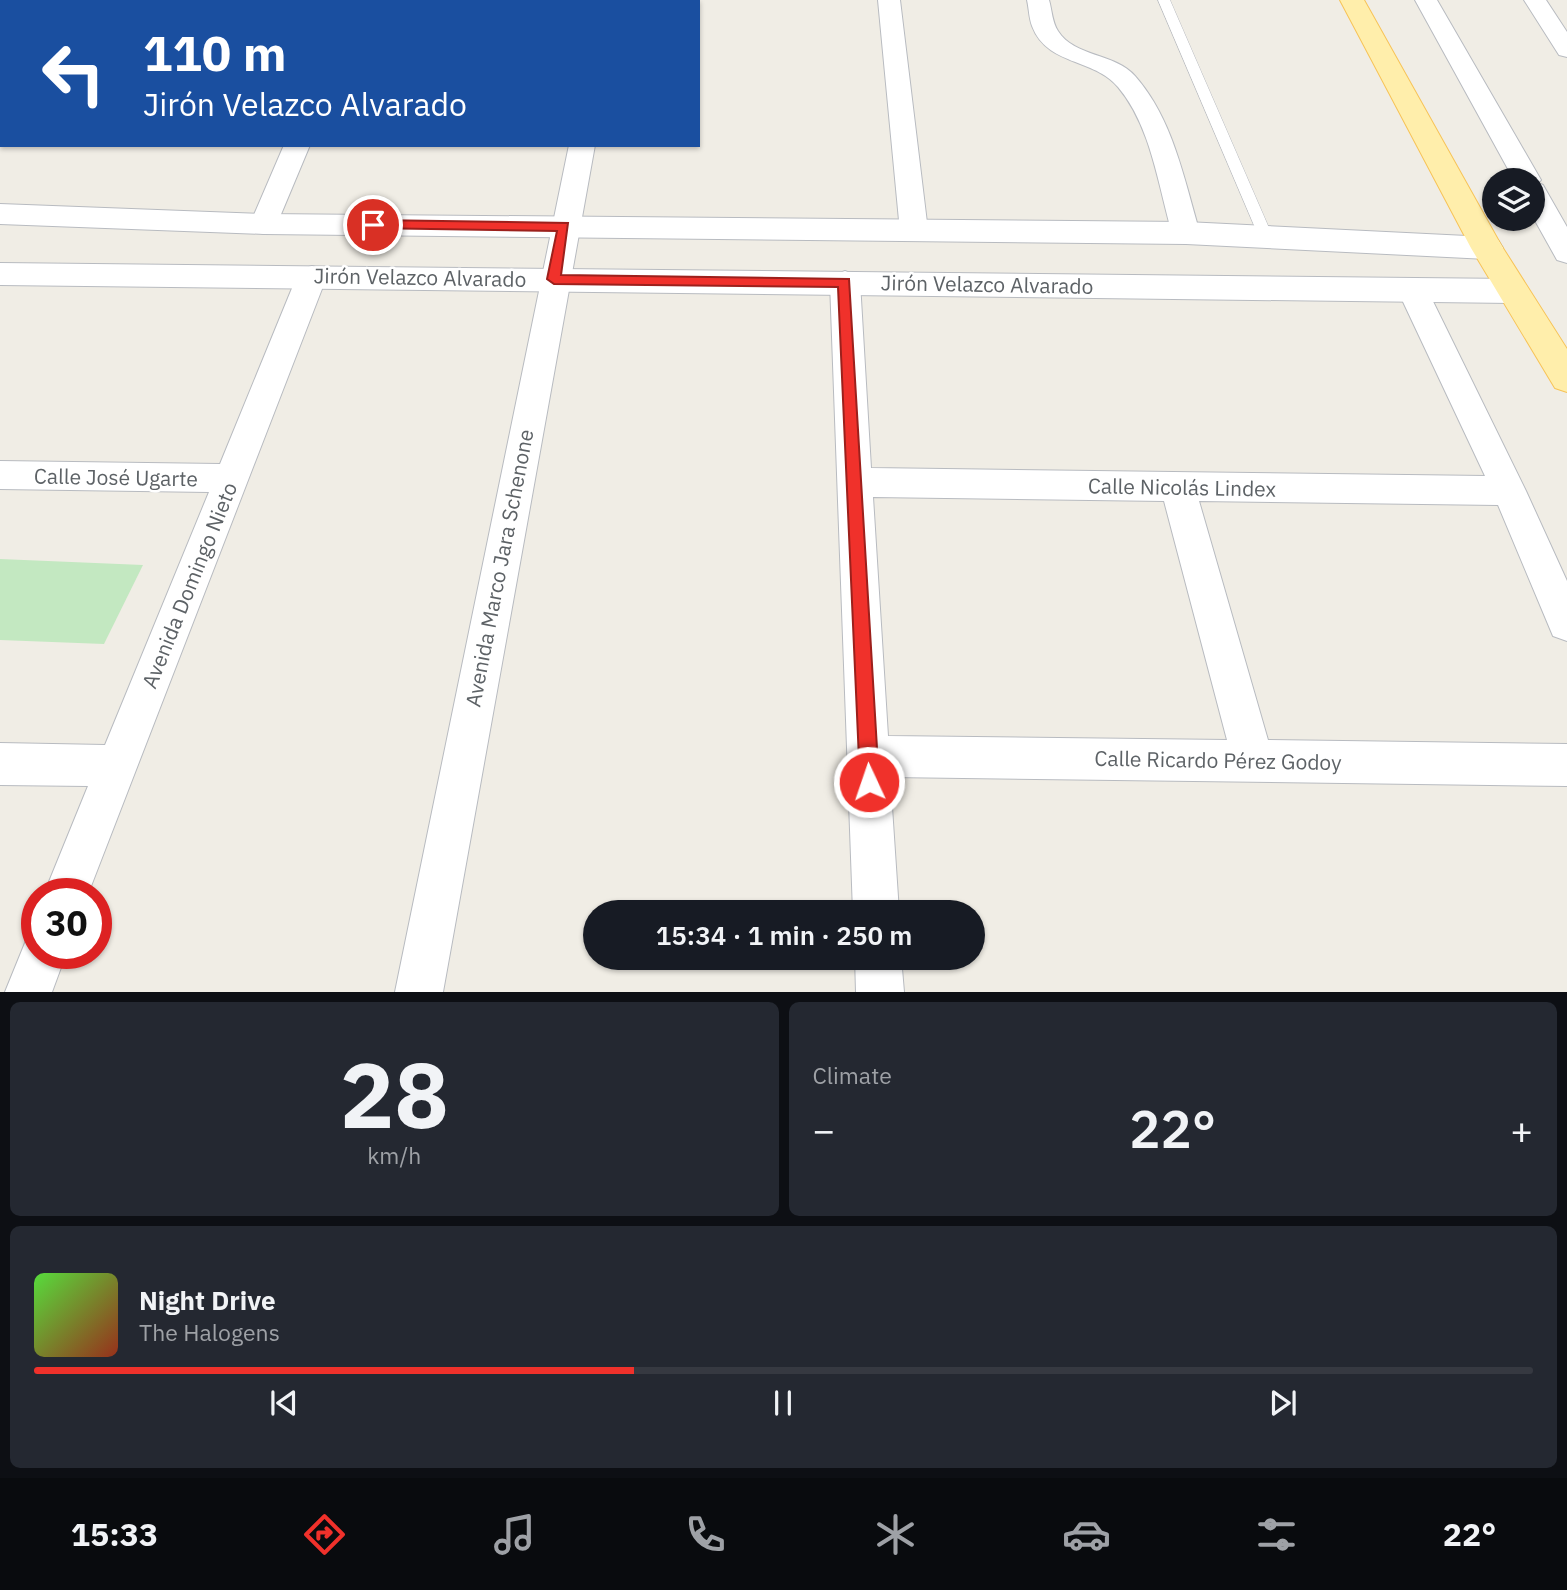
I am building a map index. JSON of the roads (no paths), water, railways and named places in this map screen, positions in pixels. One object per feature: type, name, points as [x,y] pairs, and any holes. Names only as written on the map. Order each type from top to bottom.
[{"type":"main road","points":[[1352,0],[1487,248],[1567,378]]},
{"type":"street","points":[[889,0],[914,231]]},
{"type":"street","points":[[1038,0],[1044,26],[1050,38],[1063,49],[1109,68],[1123,77],[1146,109],[1186,233]]},
{"type":"street","points":[[1426,0],[1520,168]]},
{"type":"street","points":[[1535,0],[1567,50]]},
{"type":"street","points":[[264,224],[296,147]]},
{"type":"street","name":"Avenida Marco Jara Schenone","points":[[419,992],[564,226],[582,147]]},
{"type":"street","points":[[1545,213],[1567,253]]},
{"type":"street","points":[[0,214],[264,224],[1186,233],[1487,248]]},
{"type":"street","name":"Jirón Velazco Alvarado","points":[[0,274],[1512,291]]},
{"type":"street","name":"Avenida Domingo Nieto","points":[[72,878],[312,276]]},
{"type":"street","points":[[845,282],[875,900]]},
{"type":"street","points":[[1412,289],[1509,491],[1567,624]]},
{"type":"street","name":"Calle José Ugarte","points":[[0,475],[232,478]]},
{"type":"street","name":"Calle Nicolás Lindex","points":[[855,482],[1509,491]]},
{"type":"street","points":[[1178,487],[1253,761]]},
{"type":"street","name":"Calle Ricardo Pérez Godoy","points":[[868,756],[1567,765]]},
{"type":"street","points":[[0,764],[117,766]]},
{"type":"street","points":[[28,992],[37,969]]},
{"type":"street","points":[[879,970],[880,992]]},
{"type":"lane","points":[[1164,0],[1266,237]]}]
